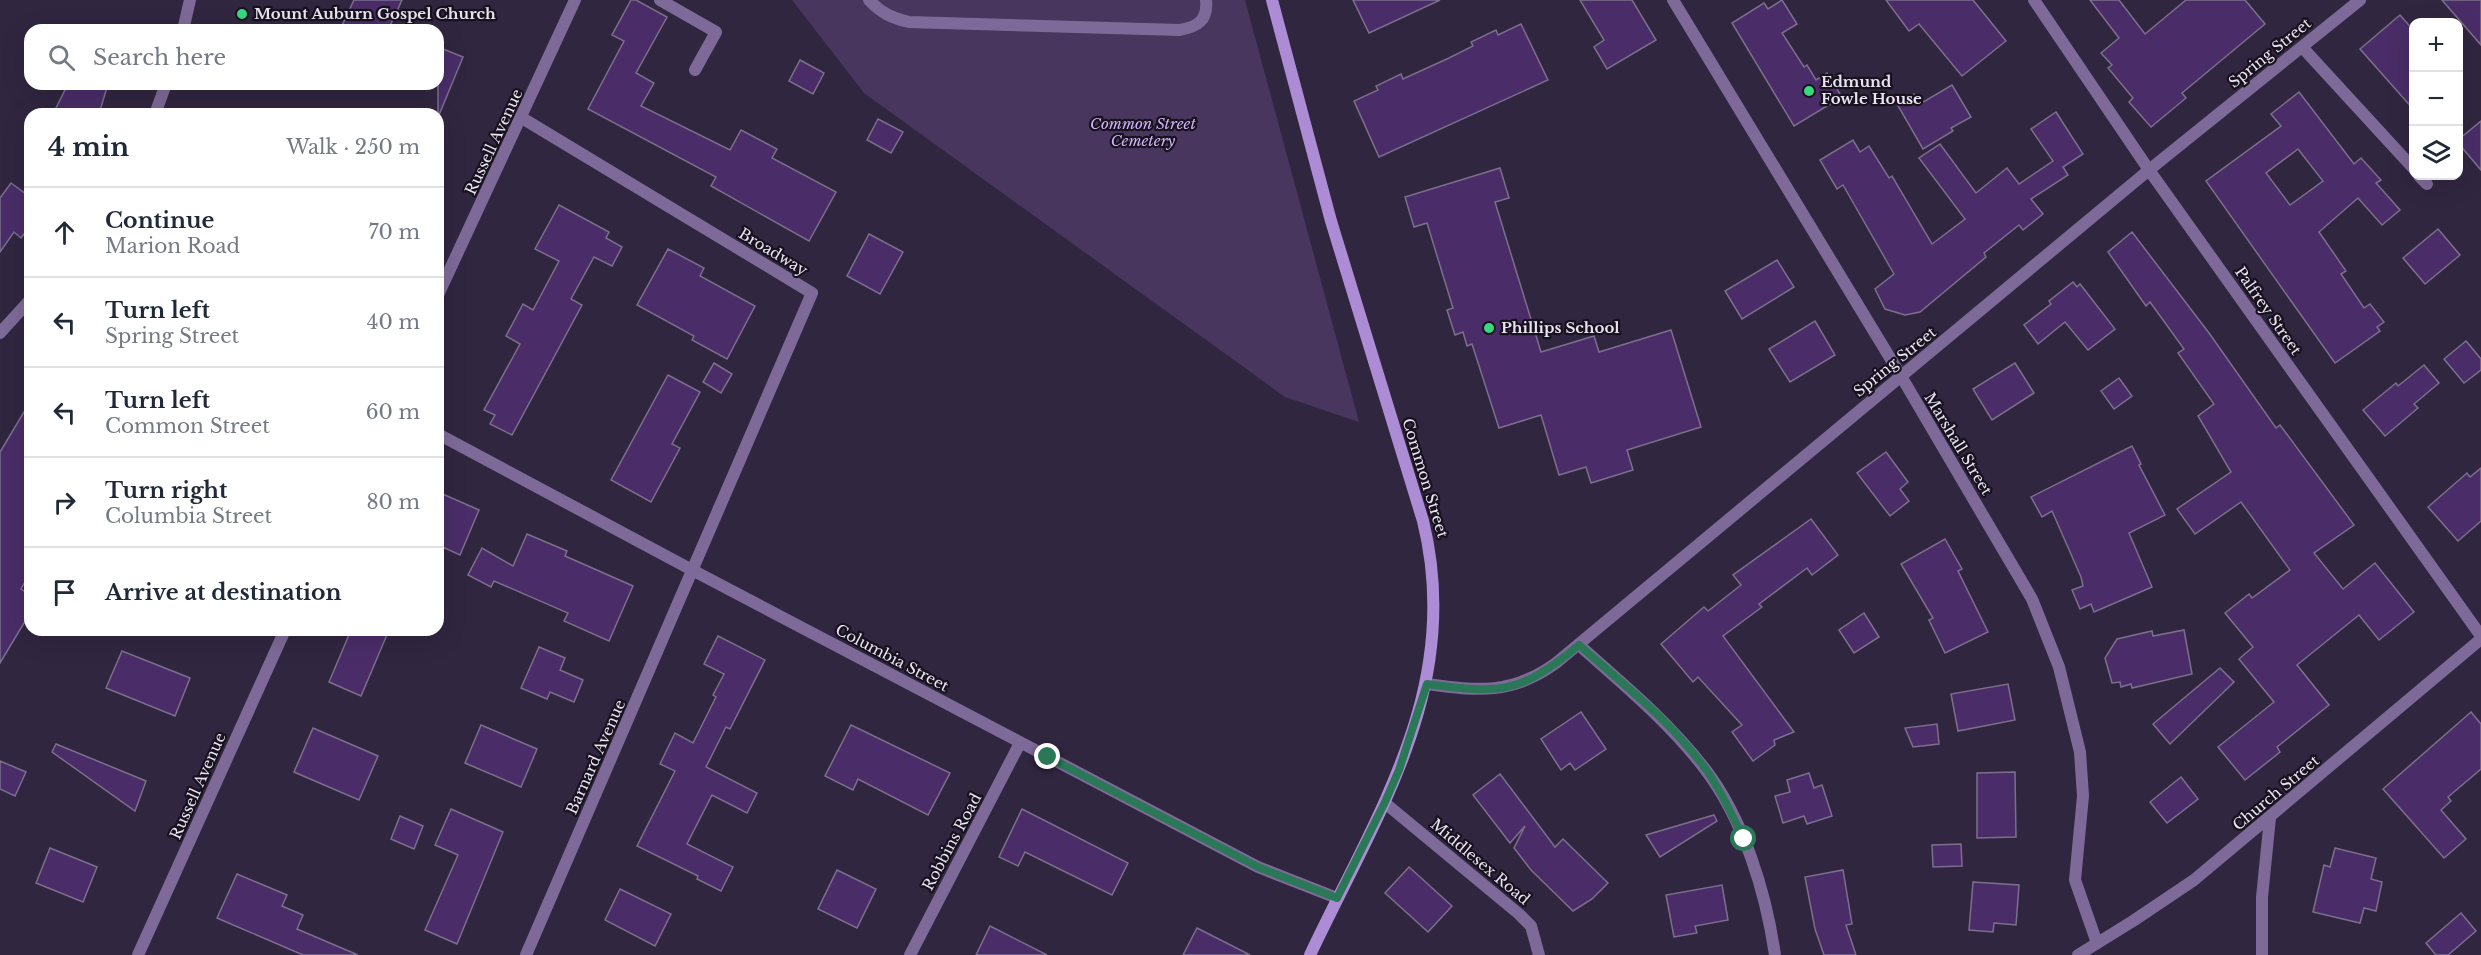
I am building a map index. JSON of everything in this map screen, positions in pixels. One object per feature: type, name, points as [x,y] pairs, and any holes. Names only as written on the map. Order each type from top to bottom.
[{"type":"main road","name":"Common Street","points":[[1272,0],[1331,221],[1431,555],[1434,633],[1427,684],[1399,770],[1310,955]]},
{"type":"street","points":[[184,24],[190,0]]},
{"type":"street","name":"Russell Avenue","points":[[444,283],[575,0]]},
{"type":"street","points":[[660,0],[716,32],[695,70]]},
{"type":"street","points":[[869,0],[881,12],[895,19],[909,22],[1179,30],[1196,25],[1204,18],[1207,10],[1206,0]]},
{"type":"street","name":"Marshall Street","points":[[1673,0],[1901,376],[2032,599],[2059,667],[2080,752],[2083,796],[2075,880],[2097,943]]},
{"type":"street","name":"Palfrey Street","points":[[2034,0],[2149,170],[2481,637]]},
{"type":"street","name":"Spring Street","points":[[1427,684],[1472,690],[1497,689],[1517,685],[1539,675],[1579,645],[2149,170],[2360,0]]},
{"type":"street","points":[[2301,47],[2409,165]]},
{"type":"street","points":[[157,108],[164,90]]},
{"type":"street","name":"Broadway","points":[[522,118],[812,293],[694,571]]},
{"type":"street","points":[[0,333],[24,307]]},
{"type":"street","name":"Columbia Street","points":[[444,437],[1258,867],[1337,898]]},
{"type":"street","name":"Barnard Avenue","points":[[526,955],[694,571]]},
{"type":"street","name":"Russell Avenue","points":[[138,955],[282,636]]},
{"type":"street","name":"Church Street","points":[[2078,955],[2194,880],[2481,637]]},
{"type":"street","points":[[1579,645],[1650,708],[1707,771],[1744,839],[1759,878],[1775,955]]},
{"type":"street","name":"Robbins Road","points":[[910,955],[1020,743]]},
{"type":"street","name":"Middlesex Road","points":[[1385,802],[1519,914],[1531,926],[1539,955]]},
{"type":"street","points":[[2262,955],[2262,897],[2270,818]]},
{"type":"green space","name":"Common Street Cemetery","points":[[792,0],[1245,0],[1359,422],[1285,397],[864,93]]},
{"type":"building","points":[[354,0],[402,0],[391,24],[343,24]]},
{"type":"building","points":[[631,0],[636,0],[667,17],[636,73],[654,83],[641,106],[730,150],[741,130],[777,149],[772,158],[836,192],[809,241],[711,186],[716,177],[588,109],[624,41],[612,35]]},
{"type":"building","points":[[1353,0],[1440,0],[1369,33]]},
{"type":"building","points":[[1580,0],[1632,0],[1656,40],[1607,69],[1594,47],[1604,40]]},
{"type":"building","points":[[1782,0],[1797,24],[1782,33],[1804,67],[1807,65],[1816,80],[1827,73],[1842,97],[1794,126],[1732,23],[1764,3],[1768,9]]},
{"type":"building","points":[[1886,0],[1973,0],[2006,41],[1962,76],[1919,24],[1909,31]]},
{"type":"building","points":[[2090,0],[2119,0],[2145,34],[2186,0],[2245,0],[2265,24],[2182,93],[2186,98],[2151,127],[2129,102],[2133,98],[2108,68],[2112,65],[2101,53],[2119,38]]},
{"type":"building","points":[[2442,0],[2481,0],[2481,45],[2463,24],[2463,18],[2458,18]]},
{"type":"building","points":[[2400,15],[2409,25],[2409,104],[2360,49]]},
{"type":"building","points":[[1521,24],[1548,80],[1379,157],[1354,101],[1378,90],[1376,86],[1401,74],[1403,79],[1473,46],[1471,42],[1496,30],[1498,35]]},
{"type":"building","points":[[444,49],[463,57],[442,108],[438,108],[438,90],[444,90]]},
{"type":"building","points":[[800,60],[824,73],[813,94],[789,81]]},
{"type":"building","points":[[1952,85],[1971,117],[1951,128],[1953,131],[1923,149],[1897,104],[1914,94],[1920,104]]},
{"type":"building","points":[[65,90],[106,90],[101,108],[56,108]]},
{"type":"building","points":[[2299,92],[2354,164],[2361,158],[2381,180],[2376,183],[2400,210],[2382,225],[2358,198],[2319,232],[2346,271],[2341,274],[2364,308],[2370,304],[2384,322],[2377,327],[2380,331],[2335,363],[2206,181],[2281,126],[2271,114]],"holes":[[[2298,149],[2323,181],[2290,205],[2266,173]]]},
{"type":"building","points":[[2056,112],[2083,154],[2063,167],[2068,175],[2031,199],[2043,214],[2023,230],[2019,225],[1984,253],[1986,257],[1920,312],[1905,315],[1885,309],[1875,289],[1894,274],[1843,185],[1837,189],[1820,160],[1853,140],[1860,152],[1869,146],[1889,178],[1892,176],[1932,244],[1965,219],[1919,158],[1940,144],[1976,193],[2007,168],[2019,184],[2053,161],[2031,129]]},
{"type":"building","points":[[878,119],[903,132],[891,153],[867,140]]},
{"type":"building","points":[[2481,121],[2481,170],[2463,149],[2463,136]]},
{"type":"building","name":"Phillips School","points":[[1500,168],[1509,198],[1495,202],[1541,352],[1594,336],[1599,352],[1671,330],[1701,427],[1627,450],[1633,470],[1591,483],[1586,467],[1559,475],[1541,415],[1499,428],[1472,344],[1467,346],[1463,332],[1455,335],[1447,310],[1453,308],[1427,223],[1414,227],[1405,197]]},
{"type":"building","points":[[11,183],[24,193],[24,234],[21,238],[14,232],[0,252],[0,198]]},
{"type":"building","points":[[559,205],[609,232],[606,238],[622,247],[612,266],[594,257],[571,299],[582,305],[512,435],[490,424],[495,415],[484,410],[520,344],[506,336],[523,304],[533,310],[559,261],[535,249]]},
{"type":"building","points":[[2438,229],[2460,255],[2425,284],[2403,258]]},
{"type":"building","points":[[2132,232],[2209,333],[2276,428],[2280,425],[2354,525],[2314,553],[2343,589],[2375,563],[2414,612],[2379,640],[2359,615],[2297,665],[2329,705],[2277,747],[2280,752],[2245,780],[2218,747],[2274,702],[2239,659],[2253,647],[2225,613],[2249,594],[2252,598],[2290,570],[2241,502],[2195,534],[2177,509],[2231,472],[2198,416],[2214,404],[2178,353],[2184,349],[2150,302],[2146,306],[2108,252]]},
{"type":"building","points":[[869,234],[903,252],[880,294],[847,276]]},
{"type":"building","points":[[668,249],[704,268],[700,276],[755,306],[727,359],[692,340],[694,336],[637,305]]},
{"type":"building","points":[[1777,260],[1794,287],[1742,319],[1725,291]]},
{"type":"building","points":[[2073,282],[2077,287],[2080,284],[2115,329],[2088,350],[2065,322],[2038,344],[2024,325],[2051,304],[2049,301]]},
{"type":"building","points":[[1815,321],[1835,355],[1790,382],[1769,349]]},
{"type":"building","points":[[2466,341],[2481,359],[2481,370],[2464,383],[2444,359]]},
{"type":"building","points":[[714,363],[732,374],[721,393],[703,382]]},
{"type":"building","points":[[2015,363],[2034,393],[1992,420],[1973,389]]},
{"type":"building","points":[[2424,365],[2439,383],[2414,404],[2418,408],[2385,436],[2363,410],[2396,383],[2398,386]]},
{"type":"building","points":[[668,375],[700,392],[672,444],[680,448],[651,502],[611,480]]},
{"type":"building","points":[[2119,378],[2132,396],[2114,409],[2101,391]]},
{"type":"building","points":[[24,412],[24,584],[21,589],[24,591],[24,623],[0,663],[0,452]]},
{"type":"building","points":[[2132,446],[2141,464],[2139,465],[2165,515],[2129,533],[2152,587],[2094,612],[2091,604],[2080,609],[2072,590],[2083,586],[2081,577],[2052,511],[2042,517],[2031,497]]},
{"type":"building","points":[[1886,452],[1908,482],[1900,489],[1909,501],[1890,516],[1857,473]]},
{"type":"building","points":[[2481,468],[2481,521],[2458,541],[2428,507],[2467,473],[2470,477]]},
{"type":"building","points":[[444,495],[479,510],[460,555],[444,548]]},
{"type":"building","points":[[1811,519],[1838,555],[1812,575],[1807,568],[1759,604],[1762,607],[1723,636],[1794,732],[1774,740],[1775,745],[1753,761],[1732,732],[1742,725],[1698,677],[1693,682],[1661,644],[1704,607],[1708,611],[1741,585],[1733,575]]},
{"type":"building","points":[[527,534],[567,551],[565,556],[633,586],[609,641],[564,621],[568,613],[494,581],[491,587],[468,575],[482,548],[513,566]]},
{"type":"building","points":[[1945,539],[1962,569],[1958,571],[1988,632],[1945,653],[1929,620],[1933,618],[1901,564]]},
{"type":"building","points":[[1864,613],[1879,637],[1854,653],[1839,630]]},
{"type":"building","points":[[2184,630],[2192,674],[2132,688],[2131,684],[2121,687],[2120,682],[2112,683],[2105,658],[2117,639],[2152,631],[2153,636]]},
{"type":"building","points":[[348,636],[386,636],[361,696],[329,682]]},
{"type":"building","points":[[718,636],[765,660],[730,729],[726,727],[706,767],[757,793],[747,813],[712,795],[687,844],[733,867],[721,891],[697,879],[698,876],[637,846],[675,771],[660,764],[675,733],[693,743],[716,697],[713,695],[724,674],[704,664]]},
{"type":"building","points":[[539,647],[565,658],[560,670],[583,680],[574,702],[550,692],[547,699],[521,688]]},
{"type":"building","points":[[122,651],[190,678],[175,716],[106,688]]},
{"type":"building","points":[[2220,668],[2234,682],[2170,744],[2153,724]]},
{"type":"building","points":[[2008,684],[2015,720],[1958,731],[1951,694]]},
{"type":"building","points":[[1581,712],[1606,749],[1575,770],[1570,763],[1561,770],[1541,739]]},
{"type":"building","points":[[2471,712],[2481,724],[2481,769],[2448,797],[2451,801],[2441,810],[2466,839],[2444,858],[2383,789]]},
{"type":"building","points":[[1937,724],[1939,744],[1913,747],[1905,728]]},
{"type":"building","points":[[481,725],[537,749],[521,787],[465,763]]},
{"type":"building","points":[[851,725],[950,773],[928,815],[858,779],[853,790],[825,776]]},
{"type":"building","points":[[313,728],[378,756],[359,800],[294,772]]},
{"type":"building","points":[[56,744],[146,781],[135,811],[52,752]]},
{"type":"building","points":[[0,761],[26,772],[15,796],[0,789]]},
{"type":"building","points":[[2015,772],[2016,837],[1977,838],[1977,773]]},
{"type":"building","points":[[1809,773],[1814,788],[1822,785],[1832,816],[1807,824],[1804,816],[1783,823],[1775,796],[1790,792],[1787,780]]},
{"type":"building","points":[[1500,774],[1555,847],[1563,839],[1608,883],[1592,899],[1573,911],[1531,870],[1514,848],[1525,826],[1510,843],[1473,795]]},
{"type":"building","points":[[2181,777],[2198,799],[2167,823],[2150,802]]},
{"type":"building","points":[[451,809],[503,832],[457,944],[425,930],[458,855],[435,845]]},
{"type":"building","points":[[1022,809],[1128,863],[1112,895],[1025,852],[1018,866],[999,857]]},
{"type":"building","points":[[1714,815],[1717,821],[1660,857],[1646,835]]},
{"type":"building","points":[[400,816],[423,826],[414,849],[391,839]]},
{"type":"building","points":[[1961,844],[1962,866],[1933,867],[1932,845]]},
{"type":"building","points":[[50,848],[97,867],[83,902],[36,883]]},
{"type":"building","points":[[2335,848],[2376,858],[2371,879],[2382,882],[2376,911],[2364,908],[2360,923],[2313,912],[2324,865],[2330,867]]},
{"type":"building","points":[[1409,867],[1452,906],[1428,932],[1385,893]]},
{"type":"building","points":[[837,870],[876,889],[857,928],[818,909]]},
{"type":"building","points":[[1843,870],[1852,924],[1846,925],[1856,955],[1824,955],[1815,929],[1805,877]]},
{"type":"building","points":[[237,874],[287,895],[282,906],[303,915],[297,929],[358,955],[303,955],[217,918]]},
{"type":"building","points":[[1973,882],[2019,885],[2016,925],[1994,923],[1993,932],[1969,930]]},
{"type":"building","points":[[1722,885],[1728,920],[1695,926],[1697,933],[1674,937],[1666,895]]},
{"type":"building","points":[[620,889],[671,914],[655,946],[605,920]]},
{"type":"building","points":[[2461,913],[2476,931],[2448,955],[2436,955],[2426,943]]},
{"type":"building","points":[[990,926],[1047,955],[976,955]]},
{"type":"building","points":[[1197,928],[1250,955],[1183,955]]},
{"type":"place","name":"Mount Auburn Gospel Church","points":[[242,14]]},
{"type":"place","name":"Edmund Fowle House","points":[[1809,91]]},
{"type":"place","name":"Phillips School","points":[[1489,328]]},
{"type":"route","points":[[1048,757],[1258,867],[1337,898],[1399,770],[1427,684],[1472,690],[1517,685],[1539,675],[1579,645],[1650,708],[1679,738],[1707,771],[1744,839]]}]
